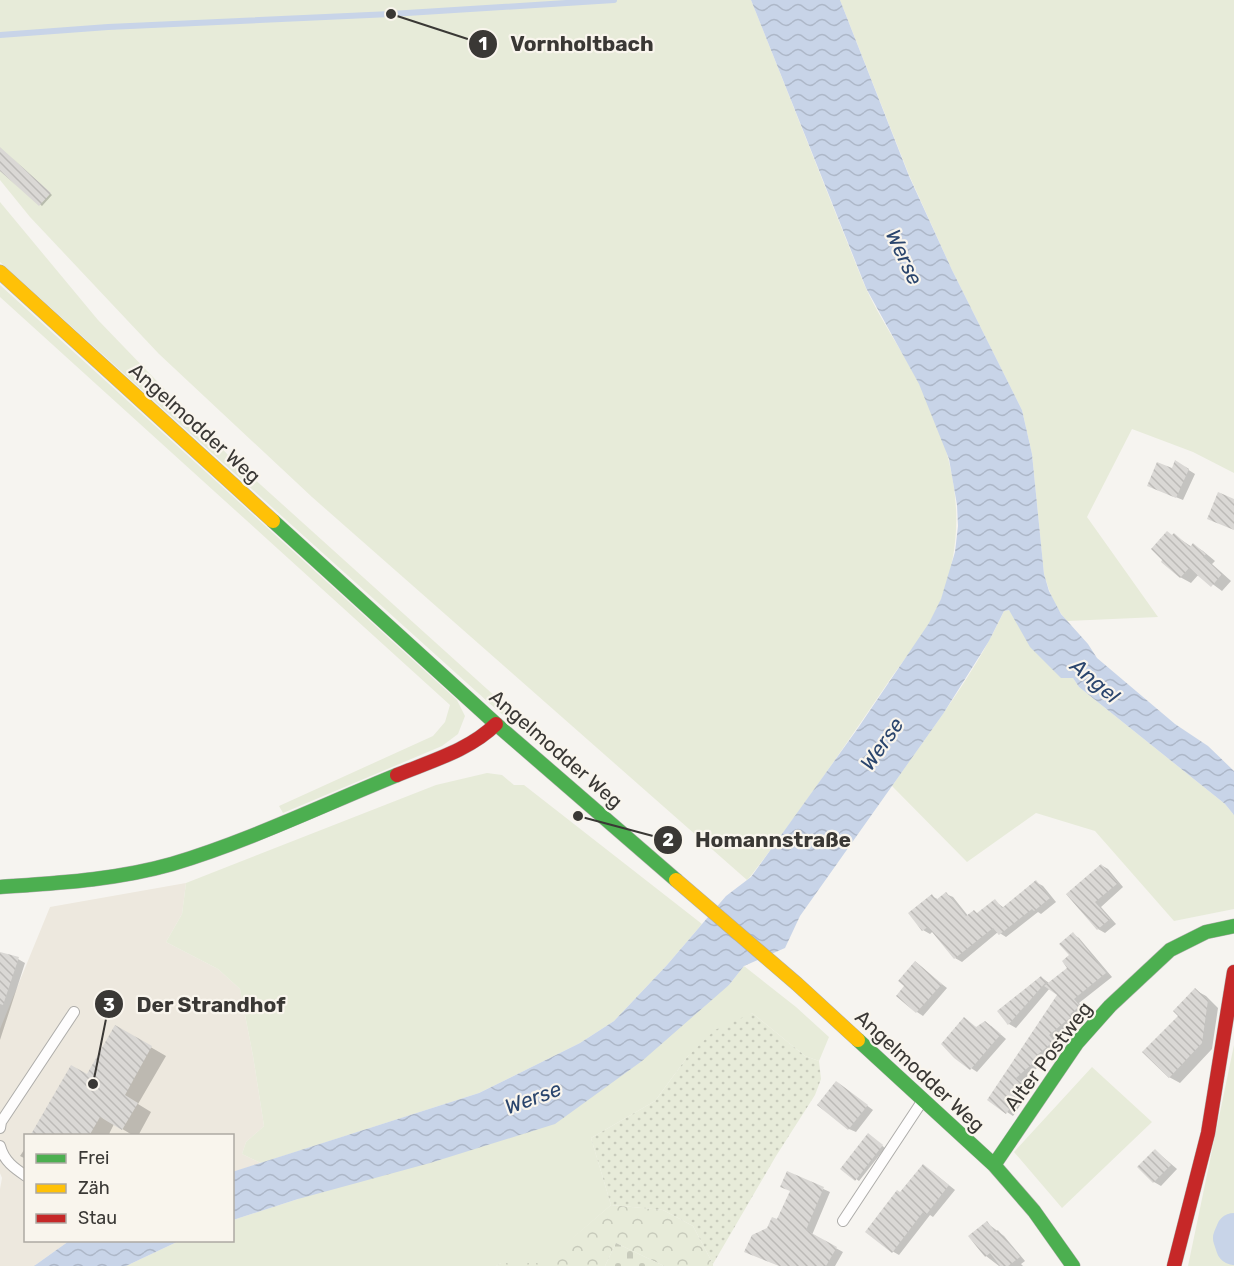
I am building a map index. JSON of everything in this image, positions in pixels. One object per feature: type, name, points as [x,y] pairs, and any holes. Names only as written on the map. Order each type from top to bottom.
[{"type":"street","name":"Angelmodder Weg","points":[[0,272],[496,724],[775,964],[994,1165],[1034,1210],[1073,1266]]},
{"type":"street","points":[[0,887],[86,881],[171,864],[244,838],[469,745],[496,724]]},
{"type":"street","name":"Alter Postweg","points":[[994,1165],[1077,1043],[1110,1006],[1170,950],[1206,932],[1234,926]]},
{"type":"street","points":[[1174,1266],[1208,1133],[1234,972]]},
{"type":"lane","points":[[0,1128],[1,1122],[74,1012]]},
{"type":"lane","points":[[843,1221],[923,1100]]},
{"type":"lane","points":[[0,1146],[3,1156],[24,1175]]},
{"type":"shaded area","points":[[186,883],[182,914],[166,942],[218,969],[240,989],[264,1126],[246,1142],[242,1154],[261,1163],[234,1172],[234,1134],[24,1134],[24,1242],[68,1242],[34,1266],[0,1266],[2,1178],[0,1173],[0,1029],[50,907]]},
{"type":"green space","points":[[0,0],[751,0],[864,284],[931,409],[949,462],[956,515],[955,542],[950,569],[942,597],[931,620],[820,781],[747,880],[312,497],[159,354],[30,217],[0,180]]},
{"type":"green space","points":[[840,0],[1234,0],[1234,473],[1193,452],[1132,429],[1087,517],[1158,617],[1067,621],[1056,605],[1044,574],[1032,454],[1022,410],[952,270],[909,175]]},
{"type":"green space","points":[[0,202],[98,320],[231,458],[547,743],[542,746],[498,711],[0,262]]},
{"type":"green space","points":[[0,285],[457,700],[465,716],[458,734],[442,746],[283,813],[279,806],[433,736],[445,722],[450,705],[0,297]]},
{"type":"green space","points":[[1009,610],[1079,687],[1225,804],[1234,815],[1234,909],[1174,921],[1095,831],[1036,813],[967,862],[892,786],[966,679],[1004,611]]},
{"type":"green space","points":[[487,773],[502,775],[514,785],[524,785],[702,924],[614,1021],[580,1043],[479,1093],[261,1163],[242,1154],[246,1142],[264,1126],[240,989],[218,969],[166,942],[182,914],[186,883],[436,785]]},
{"type":"green space","points":[[744,966],[796,1007],[829,1037],[819,1061],[805,1056],[752,1013],[688,1056],[655,1101],[591,1138],[611,1205],[543,1264],[126,1266],[177,1242],[234,1242],[234,1220],[298,1199],[729,985]]},
{"type":"green space","points":[[752,1013],[805,1056],[819,1061],[821,1079],[815,1095],[776,1156],[713,1264],[693,1226],[663,1210],[611,1205],[591,1138],[655,1101],[688,1056],[715,1030]]},
{"type":"green space","points":[[1234,1045],[1234,1221],[1227,1237],[1234,1266],[1188,1266]]},
{"type":"green space","points":[[1092,1067],[1152,1122],[1062,1208],[1014,1152]]},
{"type":"green space","points":[[611,1205],[663,1210],[693,1226],[713,1266],[664,1266],[616,1243],[605,1266],[496,1266],[501,1263],[543,1263]]},
{"type":"green space","points":[[616,1243],[664,1266],[605,1266]]},
{"type":"water","name":"Werse","points":[[751,0],[840,0],[909,176],[952,270],[1022,410],[1032,454],[1044,574],[1049,591],[1061,614],[1088,644],[1097,658],[1175,724],[1208,746],[1234,771],[1234,815],[1225,804],[1079,687],[1073,678],[1061,678],[1030,647],[1009,610],[1004,611],[989,641],[943,714],[800,916],[785,948],[744,966],[729,985],[642,1061],[555,1124],[234,1220],[234,1171],[479,1093],[580,1043],[614,1021],[667,965],[726,896],[751,877],[858,728],[929,623],[941,599],[955,552],[958,526],[957,505],[949,459],[919,384],[866,288]]},
{"type":"water","points":[[68,1242],[177,1242],[126,1266],[34,1266]]},
{"type":"building","points":[[0,147],[51,193],[39,206],[0,171]]},
{"type":"building","points":[[1175,460],[1189,469],[1176,498],[1147,486],[1157,462],[1172,468]]},
{"type":"building","points":[[1218,492],[1234,499],[1234,530],[1207,519]]},
{"type":"building","points":[[1167,531],[1172,535],[1174,533],[1190,547],[1193,543],[1206,554],[1203,557],[1222,574],[1211,587],[1189,568],[1180,578],[1161,562],[1162,560],[1151,549]]},
{"type":"building","points":[[1101,864],[1118,883],[1095,902],[1110,919],[1097,930],[1066,894]]},
{"type":"building","points":[[1036,880],[1050,898],[999,935],[993,928],[954,959],[928,927],[922,931],[908,913],[932,894],[936,900],[946,892],[966,916],[974,910],[977,913],[995,899],[1002,908]]},
{"type":"building","points":[[1073,932],[1106,973],[1074,999],[1080,1006],[1070,1014],[1072,1016],[1049,1035],[1054,1041],[1037,1055],[1039,1058],[1016,1078],[1026,1085],[1006,1114],[987,1100],[1057,995],[1044,986],[1067,968],[1062,961],[1069,955],[1059,944]]},
{"type":"building","points":[[0,952],[19,957],[3,1005],[0,1004]]},
{"type":"building","points":[[915,961],[942,984],[916,1013],[896,996],[904,986],[898,981]]},
{"type":"building","points":[[1041,976],[1046,982],[1008,1025],[997,1011]]},
{"type":"building","points":[[1195,988],[1208,1000],[1202,1043],[1169,1078],[1142,1052],[1178,1016],[1173,1011]]},
{"type":"building","points":[[964,1017],[976,1027],[985,1021],[1001,1034],[970,1070],[941,1044]]},
{"type":"building","points":[[115,1025],[152,1046],[125,1095],[138,1103],[122,1130],[100,1117],[90,1134],[31,1134],[71,1065],[87,1074]]},
{"type":"building","points":[[836,1081],[868,1105],[848,1130],[817,1105]]},
{"type":"building","points":[[868,1133],[883,1145],[855,1181],[840,1169]]},
{"type":"building","points":[[1155,1149],[1171,1165],[1153,1183],[1137,1167]]},
{"type":"building","points":[[923,1164],[949,1185],[926,1215],[923,1212],[892,1253],[865,1232],[897,1190],[900,1192]]},
{"type":"building","points":[[787,1171],[824,1187],[806,1230],[837,1247],[826,1266],[779,1266],[744,1252],[752,1235],[767,1228],[772,1217],[777,1219],[790,1191],[780,1187]]},
{"type":"building","points":[[987,1221],[995,1232],[998,1230],[1020,1257],[1008,1266],[1000,1266],[990,1253],[985,1257],[968,1236]]},
{"type":"waterway","points":[[0,35],[108,27],[391,14],[614,0]]},
{"type":"waterway","name":"Angel","points":[[1234,1231],[1231,1238],[1234,1247]]},
{"type":"traffic: fast","points":[[273,521],[496,724],[676,880]]},
{"type":"traffic: fast","points":[[0,887],[108,877],[172,864],[258,834],[397,775]]},
{"type":"traffic: fast","points":[[994,1165],[1077,1043],[1110,1006],[1170,950],[1206,932],[1234,926]]},
{"type":"traffic: fast","points":[[858,1040],[994,1165],[1034,1211],[1073,1266]]},
{"type":"traffic: slow","points":[[0,272],[273,521]]},
{"type":"traffic: slow","points":[[676,880],[858,1040]]},
{"type":"traffic: jam","points":[[397,775],[462,748],[496,724]]},
{"type":"traffic: jam","points":[[1174,1266],[1208,1133],[1234,972]]},
{"type":"place","name":"Vornholtbach","points":[[391,14]]},
{"type":"place","name":"Homannstraße","points":[[578,816]]},
{"type":"place","name":"Der Strandhof","points":[[93,1084]]}]
